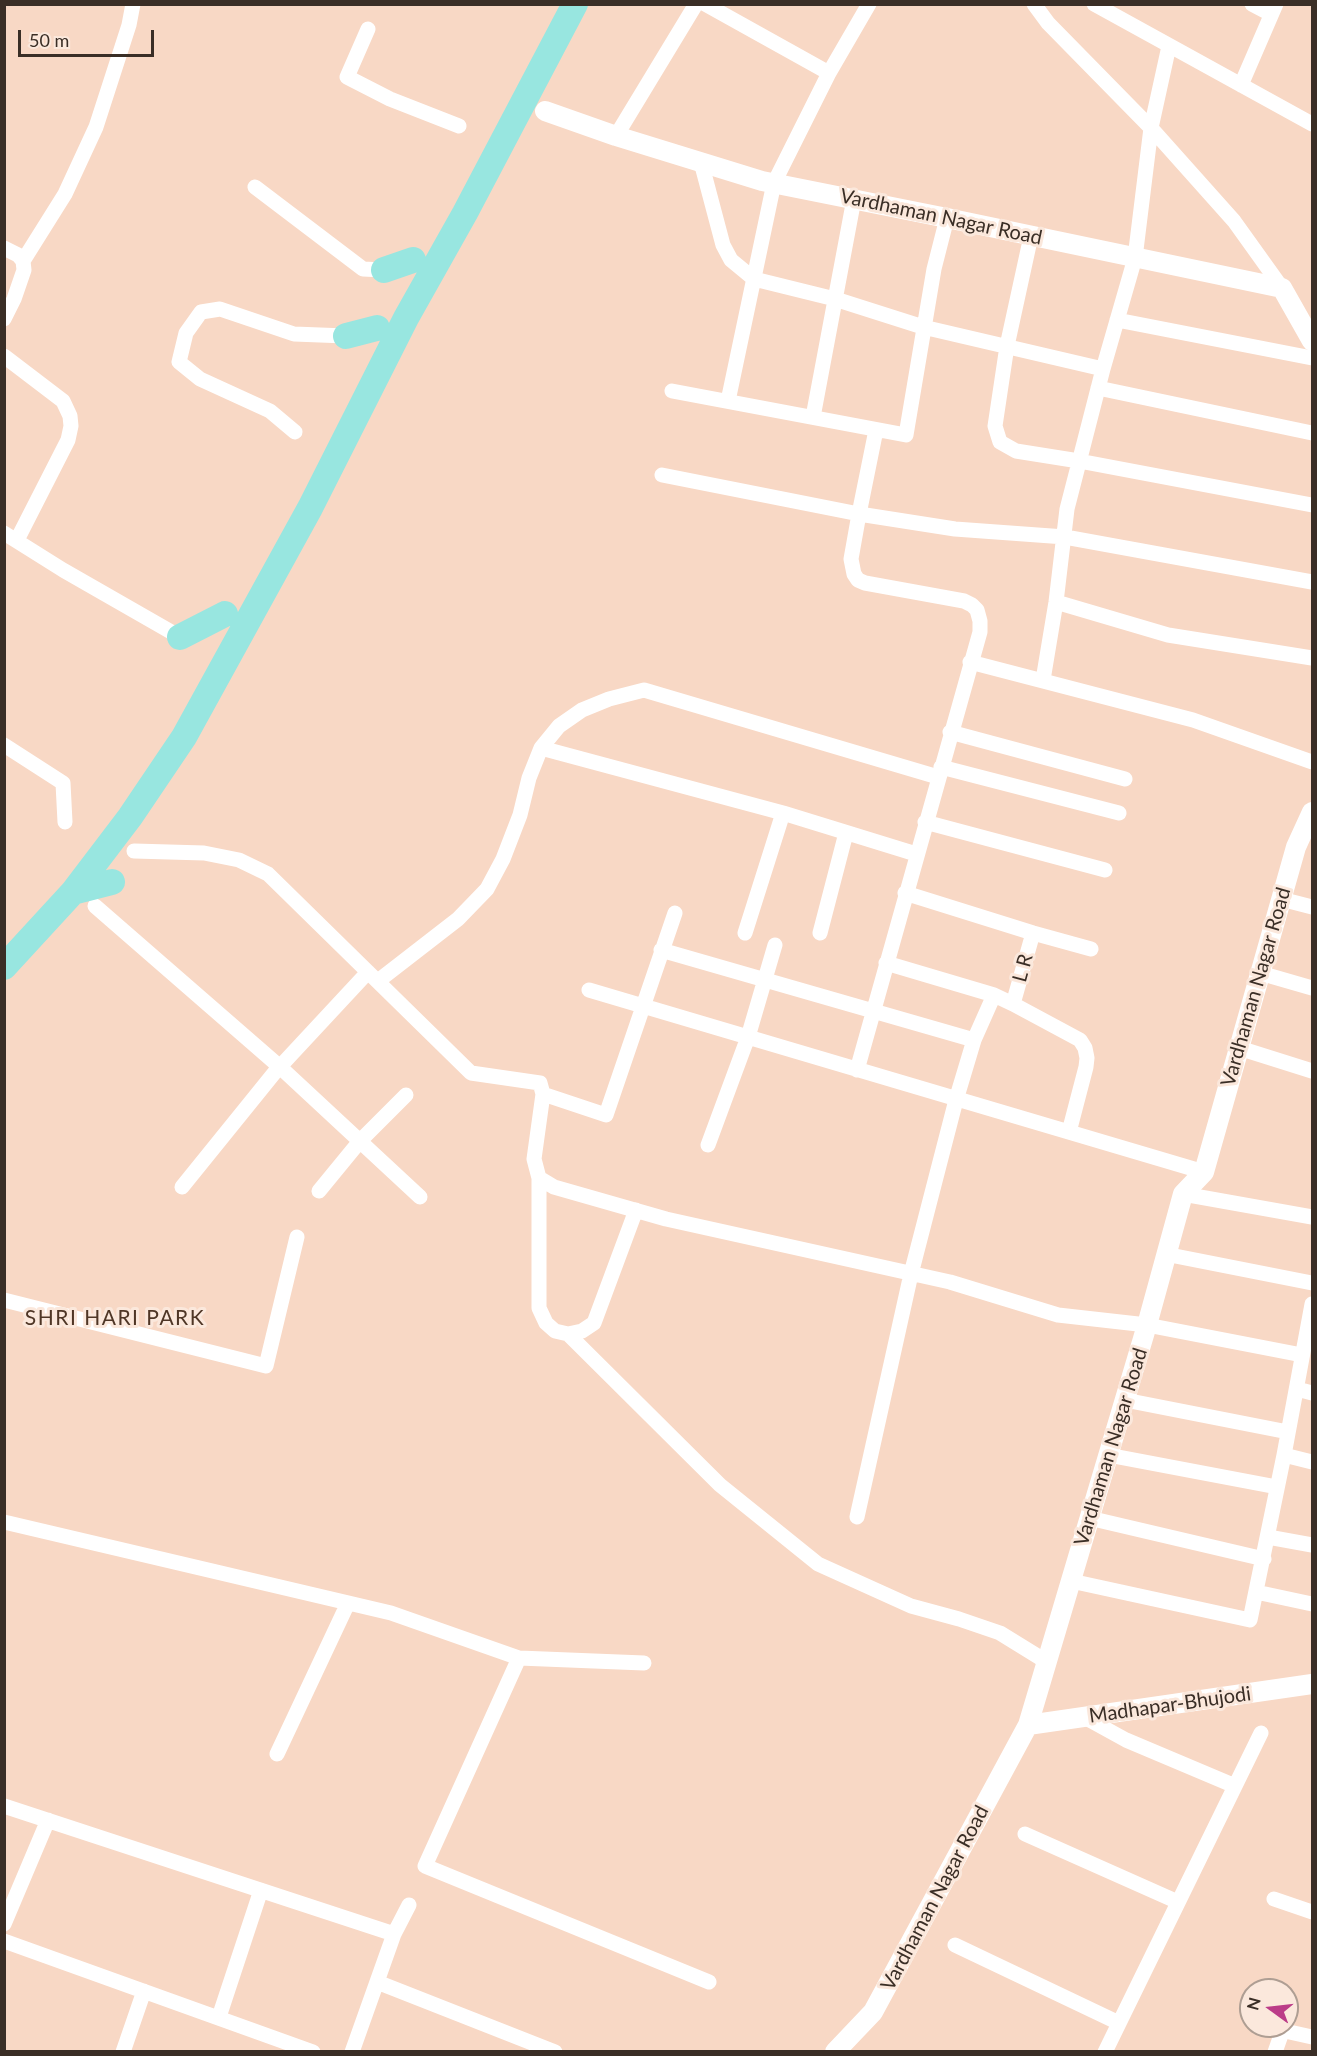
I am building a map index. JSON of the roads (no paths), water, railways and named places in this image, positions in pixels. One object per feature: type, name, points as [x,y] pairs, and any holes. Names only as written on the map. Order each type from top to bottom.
[{"type":"highway","points":[[4,967],[73,892],[130,817],[184,737],[305,518],[406,318],[465,213],[575,4]]},
{"type":"highway","points":[[384,270],[413,260]]},
{"type":"highway","points":[[346,336],[377,328]]},
{"type":"highway","points":[[180,637],[225,615]]},
{"type":"highway","points":[[73,892],[112,882]]},
{"type":"street","points":[[23,261],[65,194],[96,127],[129,25],[133,4]]},
{"type":"street","points":[[616,136],[696,4]]},
{"type":"street","points":[[705,4],[829,73]]},
{"type":"street","points":[[728,401],[774,183],[829,73],[869,4]]},
{"type":"street","points":[[1034,4],[1048,23],[1151,128],[1234,221],[1282,288],[1312,341]]},
{"type":"street","points":[[1094,4],[1312,124]]},
{"type":"street","points":[[1241,85],[1273,9],[1252,4]]},
{"type":"street","points":[[368,29],[347,77],[390,99],[459,126]]},
{"type":"street","points":[[1043,681],[1056,602],[1067,509],[1103,369],[1135,258],[1151,128],[1169,46]]},
{"type":"street","name":"Vardhaman Nagar Road","points":[[546,111],[616,136],[774,183],[1282,288]]},
{"type":"street","points":[[701,162],[723,245],[730,260],[754,279],[836,299],[924,327],[1103,369]]},
{"type":"street","points":[[255,187],[363,269],[384,270]]},
{"type":"street","points":[[813,417],[854,199]]},
{"type":"street","points":[[672,391],[906,435],[933,269],[947,218]]},
{"type":"street","points":[[1031,236],[1007,346],[995,426],[1000,442],[1016,451],[1312,505]]},
{"type":"street","points":[[4,248],[18,255],[23,261],[24,270],[22,280],[4,319]]},
{"type":"street","points":[[295,432],[270,411],[200,380],[179,362],[186,333],[201,312],[220,309],[294,334],[346,336]]},
{"type":"street","points":[[1117,320],[1312,358]]},
{"type":"street","points":[[4,356],[63,401],[70,416],[71,426],[68,440],[11,537],[63,570],[180,637]]},
{"type":"street","points":[[1098,388],[1312,433]]},
{"type":"street","points":[[856,1070],[980,632],[980,621],[972,605],[963,601],[865,583],[854,574],[851,559],[876,430]]},
{"type":"street","points":[[662,475],[859,514],[955,529],[1065,537],[1312,582]]},
{"type":"street","points":[[1056,602],[1168,635],[1312,658]]},
{"type":"street","points":[[970,662],[1193,720],[1312,762]]},
{"type":"street","points":[[182,1187],[280,1067],[373,976],[458,919],[487,889],[503,859],[520,815],[529,778],[541,748],[559,726],[582,710],[609,699],[644,690],[939,772],[1119,813]]},
{"type":"street","points":[[950,732],[1125,779]]},
{"type":"street","points":[[4,745],[63,783],[65,822]]},
{"type":"street","points":[[541,748],[783,813],[916,854]]},
{"type":"street","name":"Vardhaman Nagar Road","points":[[835,2052],[873,2012],[1028,1725],[1148,1325],[1183,1194],[1204,1172],[1296,847],[1312,812]]},
{"type":"street","points":[[745,933],[783,813]]},
{"type":"street","points":[[925,822],[1105,870]]},
{"type":"street","points":[[820,933],[846,833]]},
{"type":"street","points":[[134,851],[204,853],[239,860],[268,874],[471,1073],[540,1083],[543,1094],[534,1159],[539,1178],[539,1308],[546,1323],[555,1331],[568,1334],[582,1332],[594,1323],[636,1210]]},
{"type":"street","points":[[905,893],[1091,949]]},
{"type":"street","points":[[1281,899],[1312,907]]},
{"type":"street","points":[[95,906],[280,1067],[420,1197]]},
{"type":"street","points":[[543,1094],[606,1115],[675,913]]},
{"type":"street","name":"L R","points":[[1013,1004],[1033,933]]},
{"type":"street","points":[[708,1145],[748,1037],[775,945]]},
{"type":"street","points":[[661,950],[974,1040]]},
{"type":"street","points":[[886,963],[994,996],[1080,1040],[1085,1048],[1086,1067],[1069,1132]]},
{"type":"street","points":[[1260,974],[1312,988]]},
{"type":"street","points":[[589,990],[1204,1172]]},
{"type":"street","points":[[857,1516],[911,1274],[956,1100],[974,1040],[994,996]]},
{"type":"street","points":[[1239,1048],[1312,1071]]},
{"type":"street","points":[[319,1191],[360,1141],[406,1095]]},
{"type":"street","points":[[539,1178],[554,1188],[636,1210],[950,1282],[1058,1316],[1148,1325],[1302,1354]]},
{"type":"street","points":[[1183,1194],[1312,1217]]},
{"type":"street","points":[[4,1300],[266,1366],[297,1237]]},
{"type":"street","points":[[1166,1254],[1312,1283]]},
{"type":"street","points":[[1071,1581],[1250,1620],[1264,1559],[1302,1354],[1310,1329],[1312,1304]]},
{"type":"street","points":[[568,1334],[720,1485],[818,1564],[911,1606],[1000,1633],[1047,1662]]},
{"type":"street","points":[[1297,1389],[1312,1393]]},
{"type":"street","points":[[1125,1400],[1288,1432]]},
{"type":"street","points":[[1108,1455],[1277,1487]]},
{"type":"street","points":[[1284,1455],[1312,1461]]},
{"type":"street","points":[[1089,1518],[1264,1559]]},
{"type":"street","points":[[4,1522],[391,1613],[519,1658],[644,1663]]},
{"type":"street","points":[[1268,1537],[1312,1545]]},
{"type":"street","points":[[1256,1592],[1312,1604]]},
{"type":"street","points":[[277,1754],[348,1603]]},
{"type":"street","points":[[519,1658],[425,1866],[709,1982]]},
{"type":"street","name":"Madhapar-Bhujodi","points":[[1028,1725],[1312,1684]]},
{"type":"street","points":[[1086,1718],[1126,1740],[1235,1786]]},
{"type":"street","points":[[1105,2052],[1261,1733]]},
{"type":"street","points":[[4,1806],[394,1934]]},
{"type":"street","points":[[4,1924],[48,1820]]},
{"type":"street","points":[[1025,1834],[1178,1902]]},
{"type":"street","points":[[219,2017],[261,1890]]},
{"type":"street","points":[[1274,1899],[1312,1912]]},
{"type":"street","points":[[352,2052],[394,1934],[409,1905]]},
{"type":"street","points":[[4,1941],[313,2052]]},
{"type":"street","points":[[955,1945],[1119,2023]]},
{"type":"street","points":[[377,1982],[555,2052]]},
{"type":"street","points":[[123,2052],[144,1991]]},
{"type":"street","points":[[1275,2052],[1282,2032],[1312,2037]]},
{"type":"district","name":"SHRI HARI PARK","points":[[115,1318]]}]
